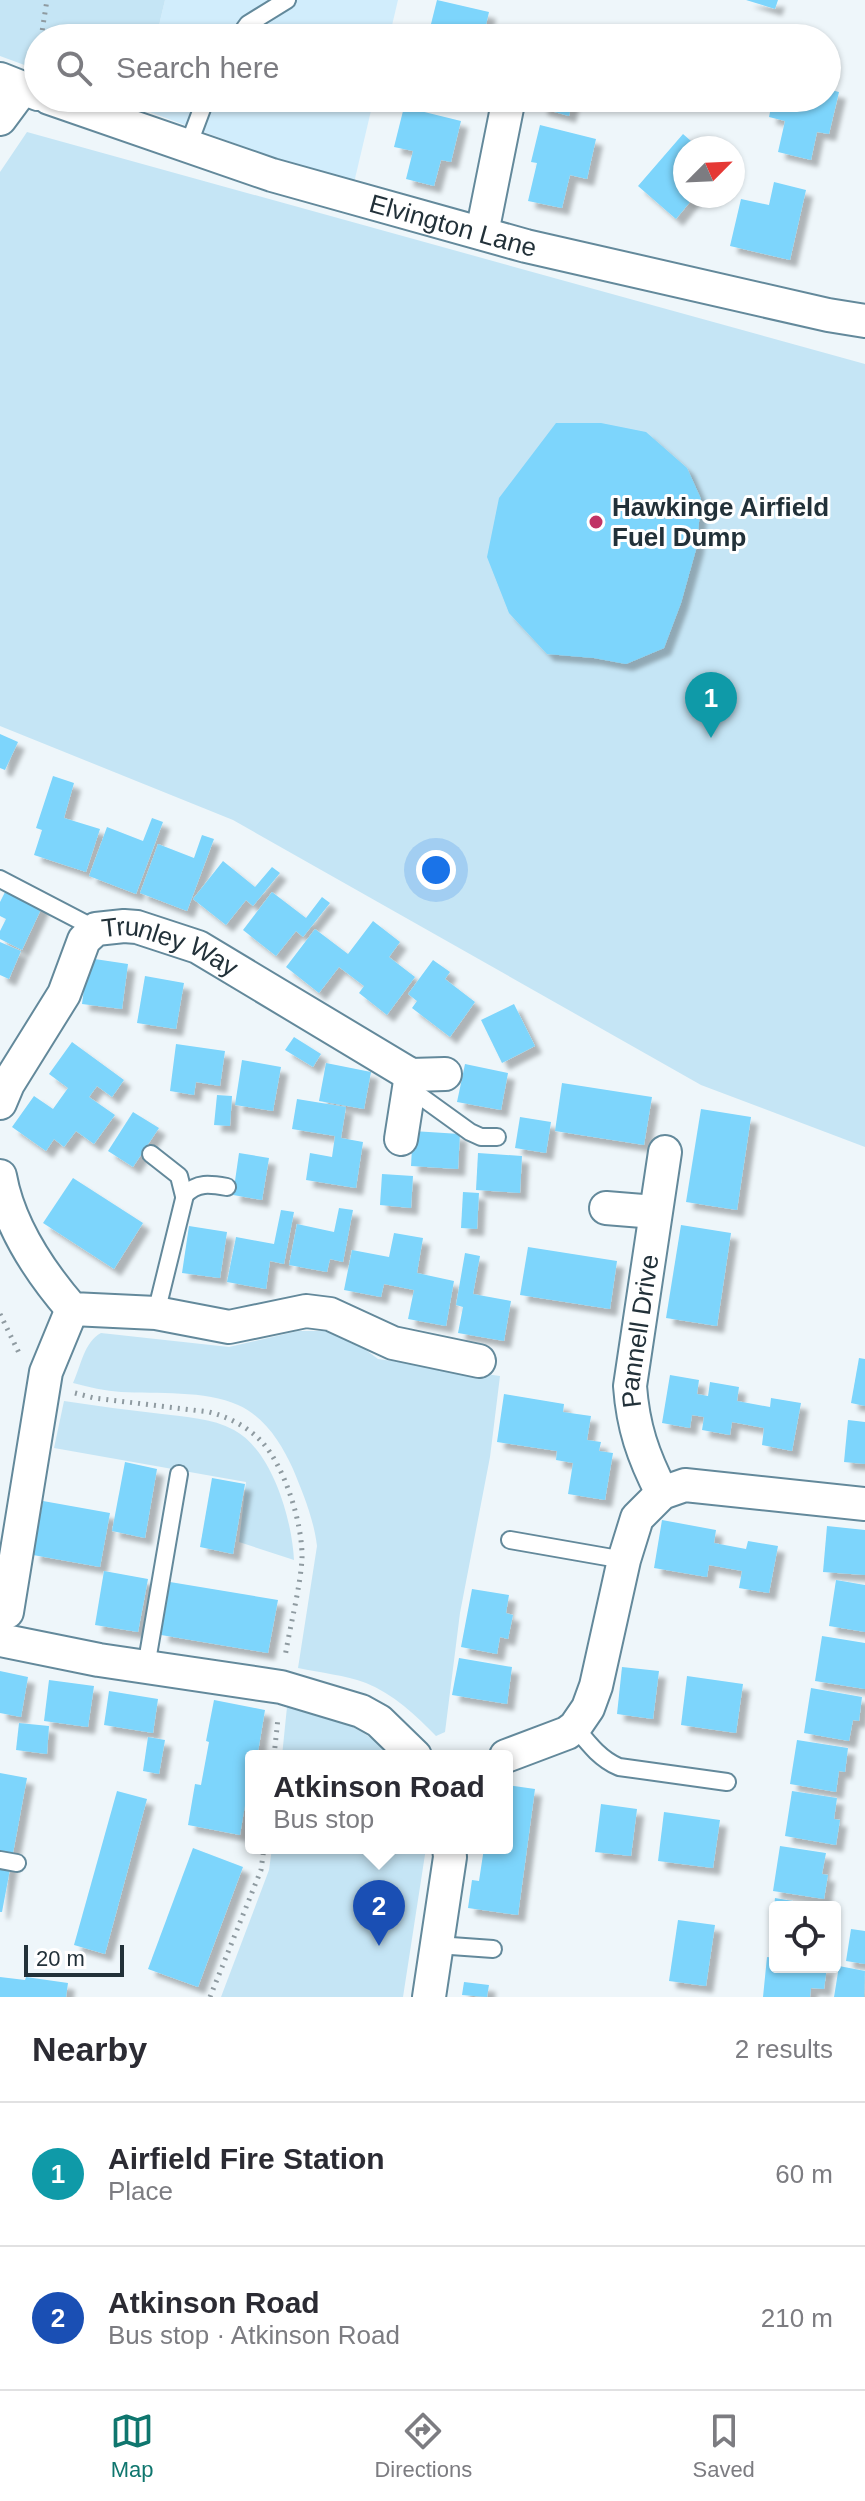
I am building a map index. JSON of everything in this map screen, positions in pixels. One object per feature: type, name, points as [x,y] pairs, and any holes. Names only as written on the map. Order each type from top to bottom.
[{"type":"street","points":[[0,119],[24,94]]},
{"type":"street","name":"Elvington Lane","points":[[91,112],[272,175],[526,246],[865,321]]},
{"type":"street","points":[[482,233],[506,112]]},
{"type":"street","name":"Trunley Way","points":[[1,1100],[64,994],[84,940],[96,929],[124,926],[137,927],[198,947],[410,1082]]},
{"type":"street","points":[[401,1139],[410,1082],[445,1074]]},
{"type":"street","name":"Pannell Drive","points":[[662,1493],[640,1445],[632,1414],[630,1386],[665,1152]]},
{"type":"street","points":[[0,1176],[9,1207],[35,1260],[50,1284],[72,1309],[156,1313],[229,1327],[306,1311],[330,1314],[393,1343],[479,1361]]},
{"type":"street","points":[[606,1208],[655,1212]]},
{"type":"street","points":[[72,1309],[46,1372],[2,1620],[146,1667],[281,1687],[361,1711],[379,1721],[409,1750]]},
{"type":"street","points":[[513,1754],[558,1738],[575,1727],[588,1708],[637,1518],[662,1493],[685,1485],[865,1504]]},
{"type":"street","points":[[429,1997],[448,1854]]},
{"type":"lane","points":[[248,24],[287,0]]},
{"type":"lane","points":[[188,146],[201,112]]},
{"type":"lane","points":[[0,879],[96,929]]},
{"type":"lane","points":[[410,1082],[470,1132],[481,1137],[497,1137]]},
{"type":"lane","points":[[151,1154],[179,1176],[184,1196],[156,1313]]},
{"type":"lane","points":[[184,1196],[197,1185],[227,1187]]},
{"type":"lane","points":[[146,1667],[179,1474]]},
{"type":"lane","points":[[510,1540],[624,1560]]},
{"type":"lane","points":[[575,1727],[598,1754],[619,1767],[727,1782]]},
{"type":"lane","points":[[437,1945],[493,1949]]},
{"type":"path","points":[[43,24],[47,0]]},
{"type":"path","points":[[210,1997],[261,1870],[263,1854]]},
{"type":"shaded area","points":[[0,0],[165,0],[159,24],[24,24],[24,65],[0,56]]},
{"type":"shaded area","points":[[165,0],[398,0],[392,24],[159,24]]},
{"type":"shaded area","points":[[150,112],[371,112],[353,187]]},
{"type":"shaded area","points":[[27,132],[865,364],[865,1147],[701,1085],[233,820],[0,726],[0,172]]},
{"type":"shaded area","points":[[298,1331],[330,1331],[358,1344],[378,1359],[500,1376],[490,1457],[460,1613],[445,1732],[436,1736],[404,1706],[366,1683],[298,1668],[317,1546],[311,1517],[293,1469],[277,1440],[256,1416],[238,1405],[211,1397],[115,1391],[73,1383],[87,1348],[101,1333],[229,1347]]},
{"type":"shaded area","points":[[64,1401],[198,1419],[234,1430],[259,1453],[278,1487],[289,1525],[294,1560],[239,1542],[246,1482],[54,1448]]},
{"type":"shaded area","points":[[287,1707],[344,1723],[368,1736],[384,1750],[283,1750]]},
{"type":"shaded area","points":[[271,1854],[425,1854],[403,1997],[221,1997],[269,1870]]},
{"type":"building","points":[[437,0],[489,12],[486,24],[431,24]]},
{"type":"building","points":[[746,0],[778,0],[775,9]]},
{"type":"building","points":[[403,112],[424,112],[461,121],[451,162],[441,160],[434,186],[406,179],[413,151],[394,147]]},
{"type":"building","points":[[770,112],[834,112],[829,134],[817,132],[811,160],[778,152],[785,121],[769,117]]},
{"type":"building","points":[[540,125],[596,139],[587,179],[570,175],[562,208],[528,201],[537,163],[531,162]]},
{"type":"building","points":[[673,146],[673,208],[685,208],[676,219],[638,186]]},
{"type":"building","points":[[774,182],[806,190],[790,260],[730,246],[739,208],[745,208],[745,200],[769,205]]},
{"type":"building","name":"Hawkinge Airfield Fuel Dump","points":[[556,423],[601,423],[646,432],[687,468],[701,499],[697,546],[664,648],[626,664],[547,654],[509,613],[487,557],[499,498]]},
{"type":"building","points":[[0,734],[18,742],[5,770],[0,768]]},
{"type":"building","points":[[53,776],[74,783],[64,818],[100,829],[86,872],[34,855],[42,830],[36,828]]},
{"type":"building","points":[[152,818],[163,822],[136,894],[89,876],[107,827],[143,841]]},
{"type":"building","points":[[202,835],[214,839],[187,911],[140,893],[158,844],[194,858]]},
{"type":"building","points":[[223,861],[255,887],[272,867],[280,873],[253,906],[246,900],[226,925],[193,899]]},
{"type":"building","points":[[7,888],[43,905],[22,950],[0,939],[6,919],[0,916],[0,902]]},
{"type":"building","points":[[272,892],[306,918],[322,897],[330,903],[303,937],[296,931],[276,956],[243,930]]},
{"type":"building","points":[[373,921],[400,942],[389,957],[415,977],[387,1015],[359,993],[364,986],[339,967],[319,993],[286,967],[315,929],[348,954]]},
{"type":"building","points":[[0,942],[21,951],[9,979],[0,975]]},
{"type":"building","points":[[88,958],[128,964],[122,1009],[82,1004]]},
{"type":"building","points":[[433,960],[450,972],[445,979],[475,1002],[450,1037],[412,1008],[417,1001],[408,994]]},
{"type":"building","points":[[145,976],[184,983],[176,1029],[137,1023]]},
{"type":"building","points":[[514,1004],[535,1046],[502,1063],[481,1020]]},
{"type":"building","points":[[294,1037],[321,1054],[313,1067],[285,1050]]},
{"type":"building","points":[[72,1042],[124,1080],[112,1097],[97,1086],[89,1097],[115,1115],[94,1144],[76,1131],[64,1147],[54,1139],[46,1151],[12,1127],[34,1096],[53,1109],[68,1088],[49,1074]]},
{"type":"building","points":[[176,1044],[225,1051],[220,1086],[196,1082],[194,1095],[170,1091]]},
{"type":"building","points":[[242,1060],[281,1067],[273,1111],[235,1105]]},
{"type":"building","points":[[326,1063],[371,1072],[364,1109],[319,1101]]},
{"type":"building","points":[[465,1064],[508,1073],[501,1110],[457,1102]]},
{"type":"building","points":[[562,1083],[652,1097],[644,1145],[555,1131]]},
{"type":"building","points":[[217,1095],[232,1096],[230,1126],[214,1125]]},
{"type":"building","points":[[297,1099],[346,1107],[341,1138],[363,1142],[356,1188],[306,1180],[310,1153],[332,1157],[335,1136],[292,1129]]},
{"type":"building","points":[[701,1109],[751,1117],[737,1210],[686,1202]]},
{"type":"building","points":[[133,1112],[159,1128],[133,1167],[108,1151]]},
{"type":"building","points":[[520,1117],[551,1122],[546,1153],[515,1148]]},
{"type":"building","points":[[413,1131],[460,1134],[458,1169],[411,1166]]},
{"type":"building","points":[[239,1153],[269,1158],[262,1200],[233,1195]]},
{"type":"building","points":[[478,1153],[522,1156],[520,1193],[476,1190]]},
{"type":"building","points":[[382,1174],[413,1176],[411,1208],[380,1205]]},
{"type":"building","points":[[73,1178],[143,1223],[114,1269],[43,1223]]},
{"type":"building","points":[[463,1192],[479,1193],[477,1229],[461,1228]]},
{"type":"building","points":[[339,1208],[353,1210],[343,1262],[330,1259],[327,1272],[289,1265],[297,1224],[334,1232]]},
{"type":"building","points":[[281,1210],[294,1212],[284,1264],[270,1261],[266,1289],[227,1282],[236,1237],[274,1244]]},
{"type":"building","points":[[681,1225],[731,1233],[717,1326],[666,1318]]},
{"type":"building","points":[[189,1226],[227,1232],[220,1278],[182,1273]]},
{"type":"building","points":[[394,1233],[423,1238],[417,1273],[454,1281],[446,1326],[408,1319],[414,1290],[384,1284],[381,1297],[344,1290],[352,1250],[389,1257]]},
{"type":"building","points":[[528,1247],[617,1261],[610,1309],[520,1295]]},
{"type":"building","points":[[465,1253],[480,1256],[473,1294],[511,1301],[504,1341],[458,1333],[463,1307],[456,1305]]},
{"type":"building","points":[[859,1358],[865,1359],[865,1406],[851,1403]]},
{"type":"building","points":[[670,1375],[699,1380],[697,1394],[708,1396],[710,1382],[739,1387],[737,1401],[770,1407],[771,1398],[801,1403],[792,1451],[762,1445],[764,1428],[732,1422],[730,1435],[702,1430],[704,1417],[692,1415],[690,1428],[662,1423]]},
{"type":"building","points":[[504,1394],[564,1404],[563,1412],[591,1416],[587,1440],[601,1442],[599,1451],[613,1453],[605,1500],[568,1494],[573,1463],[556,1460],[557,1451],[497,1442]]},
{"type":"building","points":[[848,1420],[865,1422],[865,1464],[844,1462]]},
{"type":"building","points":[[125,1462],[157,1469],[145,1538],[112,1531]]},
{"type":"building","points":[[212,1478],[245,1484],[233,1554],[200,1547]]},
{"type":"building","points":[[43,1501],[110,1513],[100,1567],[33,1555]]},
{"type":"building","points":[[662,1520],[716,1530],[714,1543],[746,1549],[748,1541],[778,1546],[769,1593],[739,1588],[742,1571],[709,1565],[707,1577],[654,1568]]},
{"type":"building","points":[[827,1526],[865,1530],[865,1575],[823,1572]]},
{"type":"building","points":[[104,1571],[148,1579],[138,1632],[95,1625]]},
{"type":"building","points":[[836,1580],[865,1585],[865,1632],[829,1626]]},
{"type":"building","points":[[170,1582],[278,1600],[268,1653],[161,1635]]},
{"type":"building","points":[[472,1589],[509,1595],[506,1613],[513,1615],[508,1639],[500,1637],[497,1654],[461,1647]]},
{"type":"building","points":[[822,1636],[865,1643],[865,1689],[815,1681]]},
{"type":"building","points":[[459,1658],[512,1667],[507,1704],[452,1695]]},
{"type":"building","points":[[622,1667],[659,1671],[653,1719],[617,1714]]},
{"type":"building","points":[[0,1671],[28,1677],[21,1717],[0,1713]]},
{"type":"building","points":[[687,1676],[743,1684],[736,1733],[681,1725]]},
{"type":"building","points":[[49,1680],[94,1686],[88,1727],[44,1721]]},
{"type":"building","points":[[811,1688],[862,1697],[859,1721],[853,1720],[849,1741],[804,1733]]},
{"type":"building","points":[[109,1691],[158,1699],[153,1733],[104,1725]]},
{"type":"building","points":[[214,1700],[265,1710],[258,1750],[245,1750],[245,1805],[240,1835],[188,1825],[195,1784],[201,1785],[209,1742],[206,1741]]},
{"type":"building","points":[[19,1723],[49,1726],[47,1754],[16,1750]]},
{"type":"building","points":[[148,1737],[165,1740],[159,1774],[143,1771]]},
{"type":"building","points":[[797,1740],[848,1748],[845,1772],[839,1771],[836,1792],[790,1784]]},
{"type":"building","points":[[0,1773],[27,1778],[2,1912],[0,1912]]},
{"type":"building","points":[[513,1786],[535,1789],[518,1915],[468,1908],[472,1880],[479,1881],[483,1854],[513,1854]]},
{"type":"building","points":[[117,1791],[147,1799],[105,1954],[74,1945]]},
{"type":"building","points":[[792,1791],[837,1798],[834,1819],[840,1820],[836,1845],[785,1836]]},
{"type":"building","points":[[601,1804],[637,1809],[631,1856],[595,1852]]},
{"type":"building","points":[[664,1812],[720,1820],[713,1868],[658,1861]]},
{"type":"building","points":[[780,1846],[826,1853],[822,1874],[828,1875],[824,1899],[773,1891]]},
{"type":"building","points":[[193,1848],[243,1867],[198,1987],[148,1969]]},
{"type":"building","points":[[678,1920],[715,1925],[706,1986],[669,1981]]},
{"type":"building","points":[[851,1929],[865,1931],[865,1964],[846,1961]]},
{"type":"building","points":[[767,1957],[769,1973],[826,1973],[824,1989],[811,1988],[810,1997],[763,1997]]},
{"type":"building","points":[[841,1966],[865,1971],[864,1997],[834,1997]]},
{"type":"building","points":[[0,1977],[68,1983],[66,1997],[0,1997]]},
{"type":"building","points":[[464,1982],[489,1985],[487,1997],[462,1995]]},
{"type":"place","name":"Hawkinge Airfield Fuel Dump","points":[[596,522]]},
{"type":"place","name":"Airfield Fire Station","points":[[711,738]]},
{"type":"place","name":"Atkinson Road","points":[[379,1946]]}]
